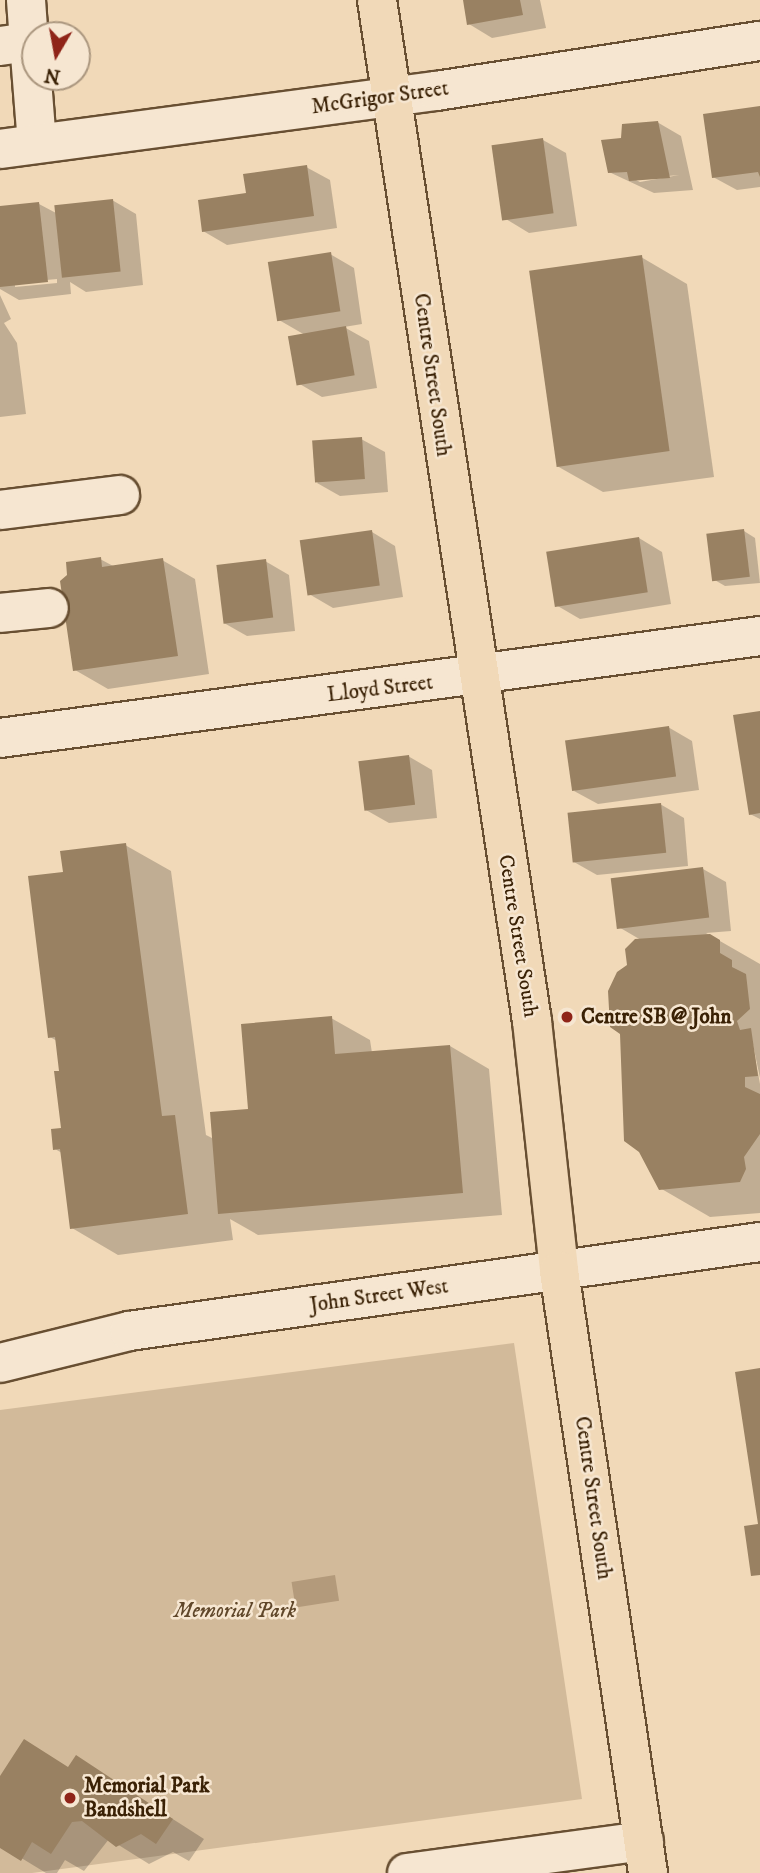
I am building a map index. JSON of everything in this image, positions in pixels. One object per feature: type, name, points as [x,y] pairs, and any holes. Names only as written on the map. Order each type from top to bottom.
[{"type":"main road","name":"Centre Street South","points":[[377,0],[477,677],[532,1021],[559,1271],[646,1857]]},
{"type":"street","points":[[18,146],[14,44],[26,0]]},
{"type":"street","name":"McGrigor Street","points":[[18,146],[390,97],[760,41]]},
{"type":"street","points":[[0,510],[120,495]]},
{"type":"street","points":[[0,613],[50,608]]},
{"type":"street","name":"Lloyd Street","points":[[0,738],[477,677],[760,636]]},
{"type":"street","name":"John Street West","points":[[0,1363],[129,1331],[760,1242]]},
{"type":"street","points":[[407,1873],[646,1857]]},
{"type":"green space","name":"Memorial Park","points":[[514,1343],[582,1799],[32,1873],[0,1873],[0,1410]]},
{"type":"shaded area","points":[[335,1575],[339,1601],[296,1608],[292,1582]]},
{"type":"building","points":[[463,0],[520,0],[523,15],[467,25]]},
{"type":"building","points":[[760,106],[760,177],[758,172],[712,178],[703,114]]},
{"type":"building","points":[[658,121],[670,178],[629,181],[627,172],[608,173],[601,140],[621,138],[622,124]]},
{"type":"building","points":[[543,138],[554,213],[502,220],[492,145]]},
{"type":"building","points":[[307,165],[314,216],[202,232],[198,200],[246,193],[243,174]]},
{"type":"building","points":[[113,199],[121,272],[62,278],[54,205]]},
{"type":"building","points":[[39,202],[48,282],[0,287],[0,206]]},
{"type":"building","points":[[331,252],[340,311],[277,321],[268,262]]},
{"type":"building","points":[[642,255],[670,451],[557,467],[529,271]]},
{"type":"building","points":[[346,326],[355,375],[297,385],[288,336]]},
{"type":"building","points":[[362,437],[365,479],[315,482],[312,440]]},
{"type":"building","points":[[744,529],[750,577],[712,581],[706,534]]},
{"type":"building","points":[[372,530],[380,585],[308,596],[300,540]]},
{"type":"building","points":[[639,537],[648,592],[555,607],[546,552]]},
{"type":"building","points":[[101,557],[102,567],[163,558],[178,656],[73,671],[60,581],[67,575],[66,562]]},
{"type":"building","points":[[266,559],[273,618],[224,624],[216,565]]},
{"type":"building","points":[[760,711],[760,813],[749,815],[733,715]]},
{"type":"building","points":[[669,726],[676,777],[572,791],[565,741]]},
{"type":"building","points":[[409,755],[415,805],[364,811],[358,761]]},
{"type":"building","points":[[661,803],[666,853],[573,863],[568,813]]},
{"type":"building","points":[[126,843],[162,1116],[175,1115],[188,1214],[70,1229],[60,1149],[53,1150],[51,1129],[61,1128],[54,1071],[59,1071],[55,1037],[48,1038],[28,876],[63,872],[60,851]]},
{"type":"building","points":[[703,867],[709,918],[617,929],[611,878]]},
{"type":"building","points":[[710,934],[720,940],[720,953],[732,960],[732,967],[746,974],[750,1009],[737,1021],[740,1030],[751,1028],[758,1076],[745,1077],[745,1087],[760,1094],[760,1134],[744,1157],[746,1169],[740,1182],[659,1190],[639,1152],[624,1141],[620,1034],[610,1027],[608,991],[617,972],[627,965],[625,949],[635,939]]},
{"type":"building","points":[[332,1016],[335,1054],[450,1045],[463,1193],[218,1214],[210,1112],[248,1109],[241,1024]]},
{"type":"building","points":[[760,1368],[760,1575],[751,1576],[744,1526],[758,1524],[735,1372]]},
{"type":"building","name":"Memorial Park Bandshell","points":[[24,1739],[68,1767],[76,1755],[173,1819],[156,1844],[141,1834],[116,1847],[82,1821],[72,1822],[51,1854],[32,1842],[21,1861],[0,1848],[0,1776]]},
{"type":"place","name":"Centre SB @ John","points":[[567,1017]]},
{"type":"place","name":"Memorial Park Bandshell","points":[[70,1798]]}]
